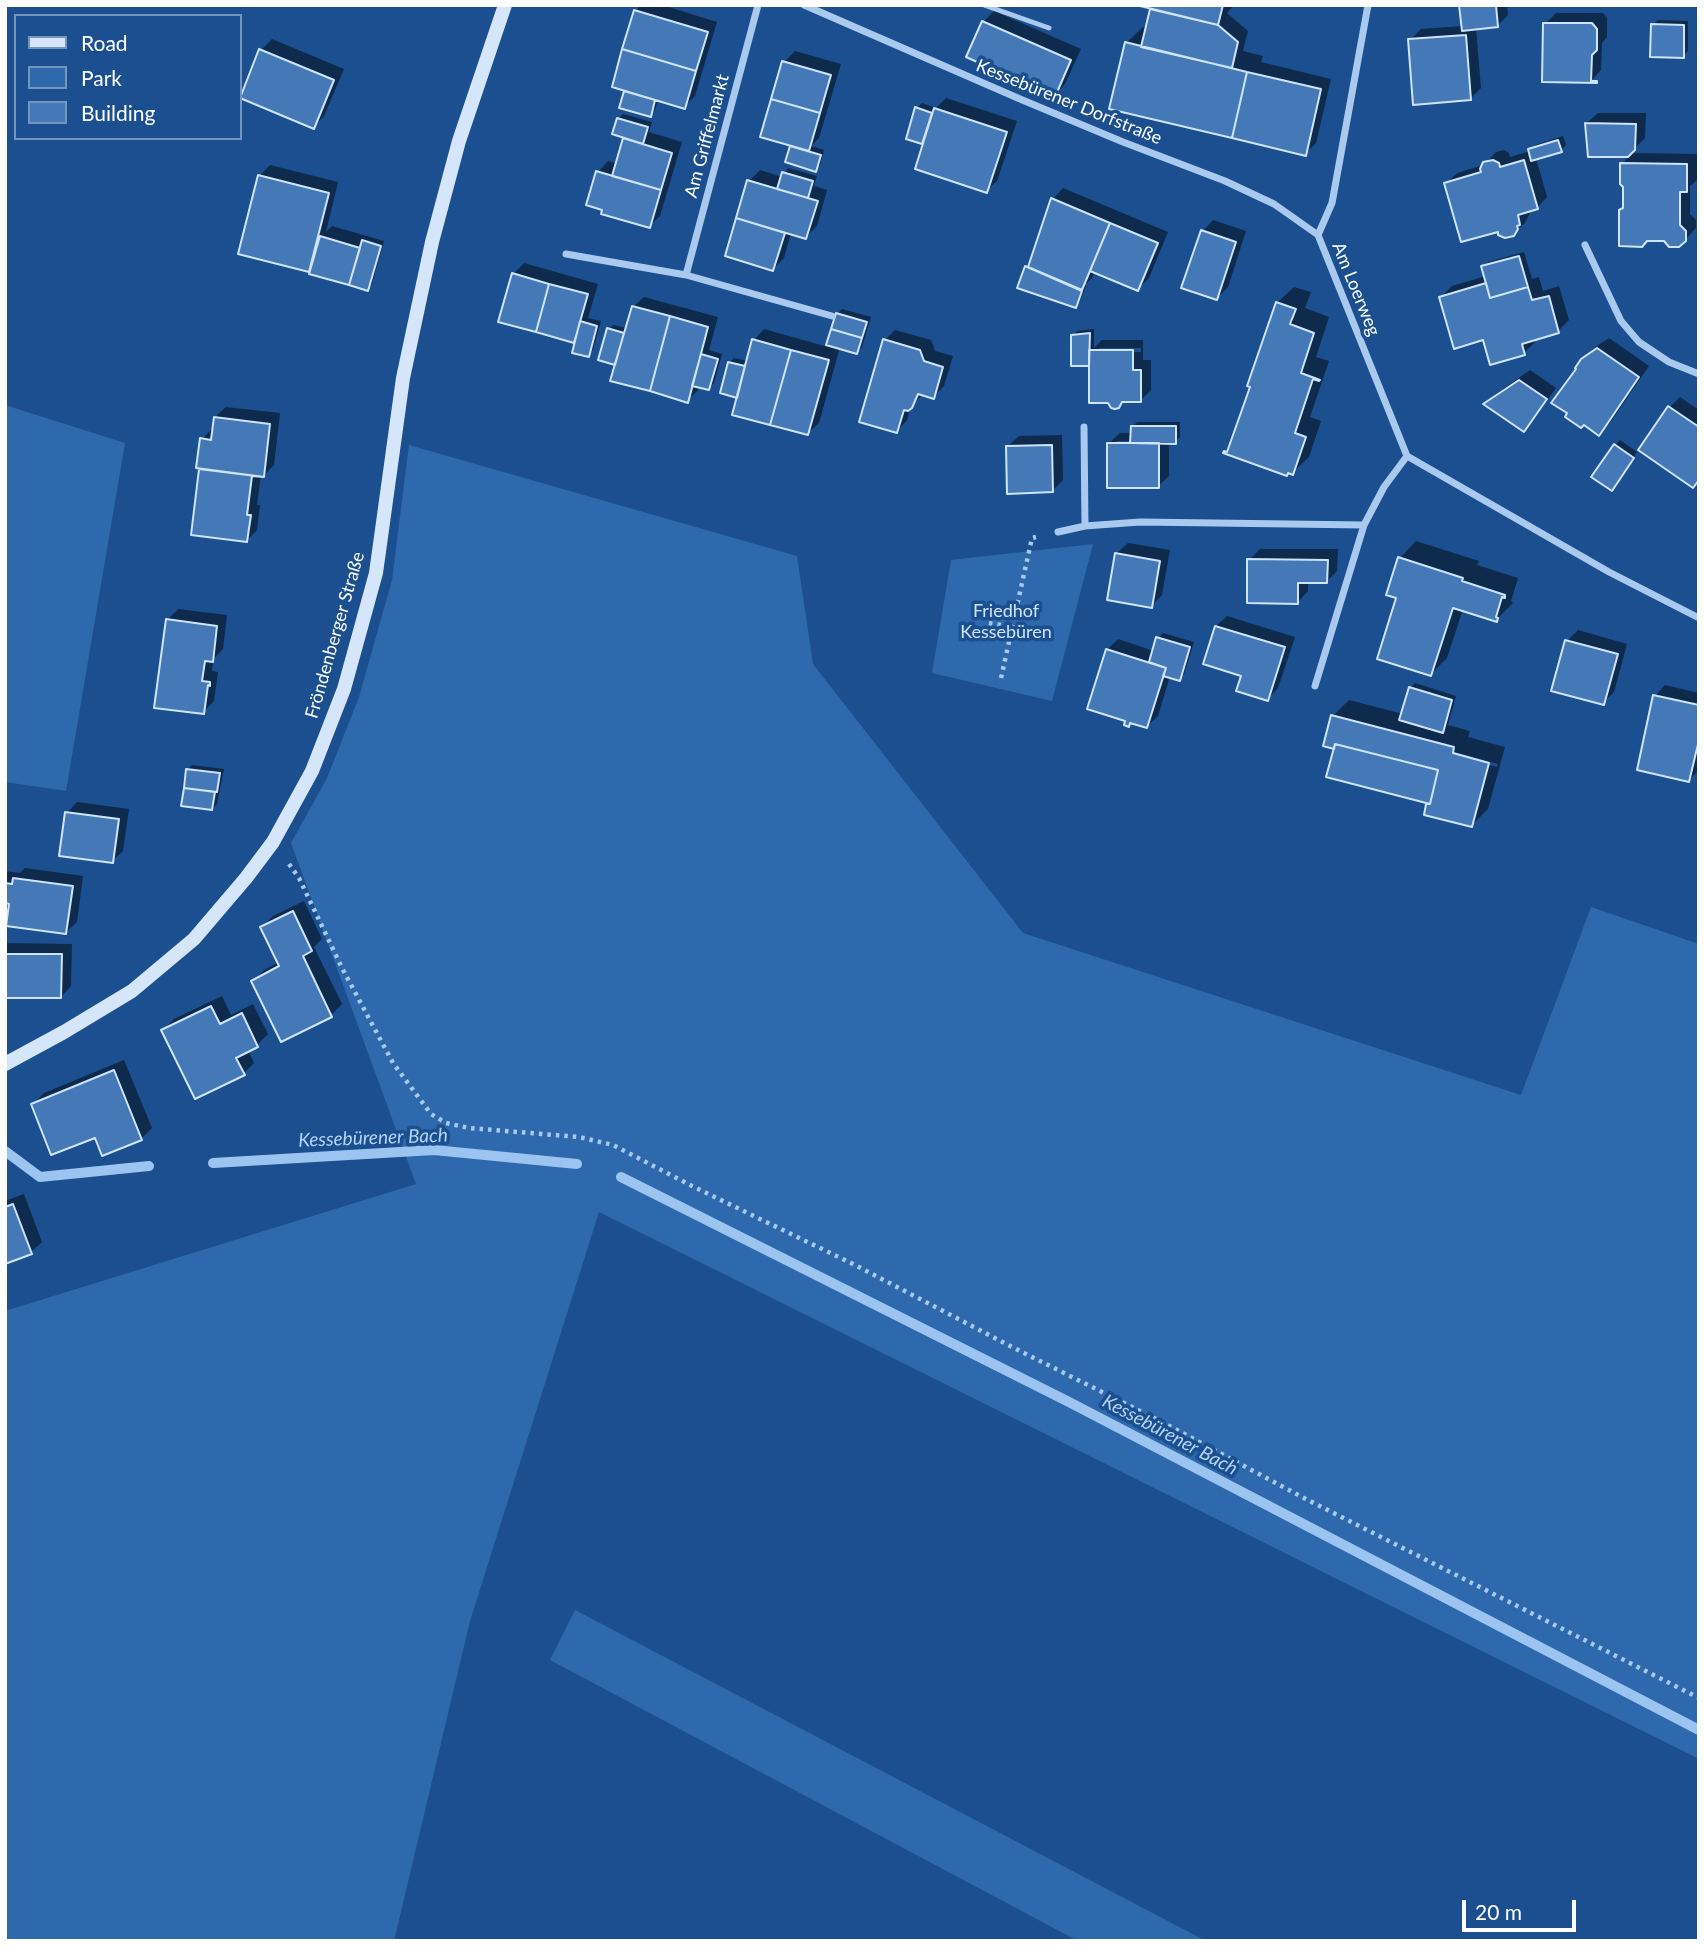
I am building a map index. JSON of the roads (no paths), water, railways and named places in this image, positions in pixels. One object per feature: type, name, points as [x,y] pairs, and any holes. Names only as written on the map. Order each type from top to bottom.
[{"type":"main road","name":"Fröndenberger Straße","points":[[5,1064],[132,991],[194,939],[273,842],[312,771],[344,689],[376,573],[403,378],[432,242],[460,141],[505,5]]},
{"type":"street","name":"Am Griffelmarkt","points":[[686,275],[758,5]]},
{"type":"street","name":"Kessebürener Dorfstraße","points":[[804,5],[1059,116],[1225,181],[1274,204],[1318,235]]},
{"type":"street","name":"Am Loerweg","points":[[1368,5],[1332,203],[1318,235],[1406,456]]},
{"type":"street","points":[[1585,245],[1621,321],[1639,342],[1669,362],[1699,374]]},
{"type":"street","points":[[566,254],[686,275],[832,316]]},
{"type":"street","points":[[1084,427],[1085,526]]},
{"type":"street","points":[[1315,686],[1364,526],[1384,487],[1406,456],[1609,572],[1699,618]]},
{"type":"street","points":[[1058,532],[1085,526],[1140,522],[1364,526]]},
{"type":"lane","points":[[984,5],[1049,28]]},
{"type":"waterway","name":"Kessebürener Bach","points":[[213,1163],[434,1150],[577,1164]]},
{"type":"waterway","name":"Kessebürener Bach","points":[[5,1151],[40,1177],[149,1166]]},
{"type":"waterway","name":"Kessebürener Bach","points":[[621,1177],[1069,1402],[1699,1730]]},
{"type":"park label","name":"Friedhof Kessebüren","points":[[1006,621]]}]
